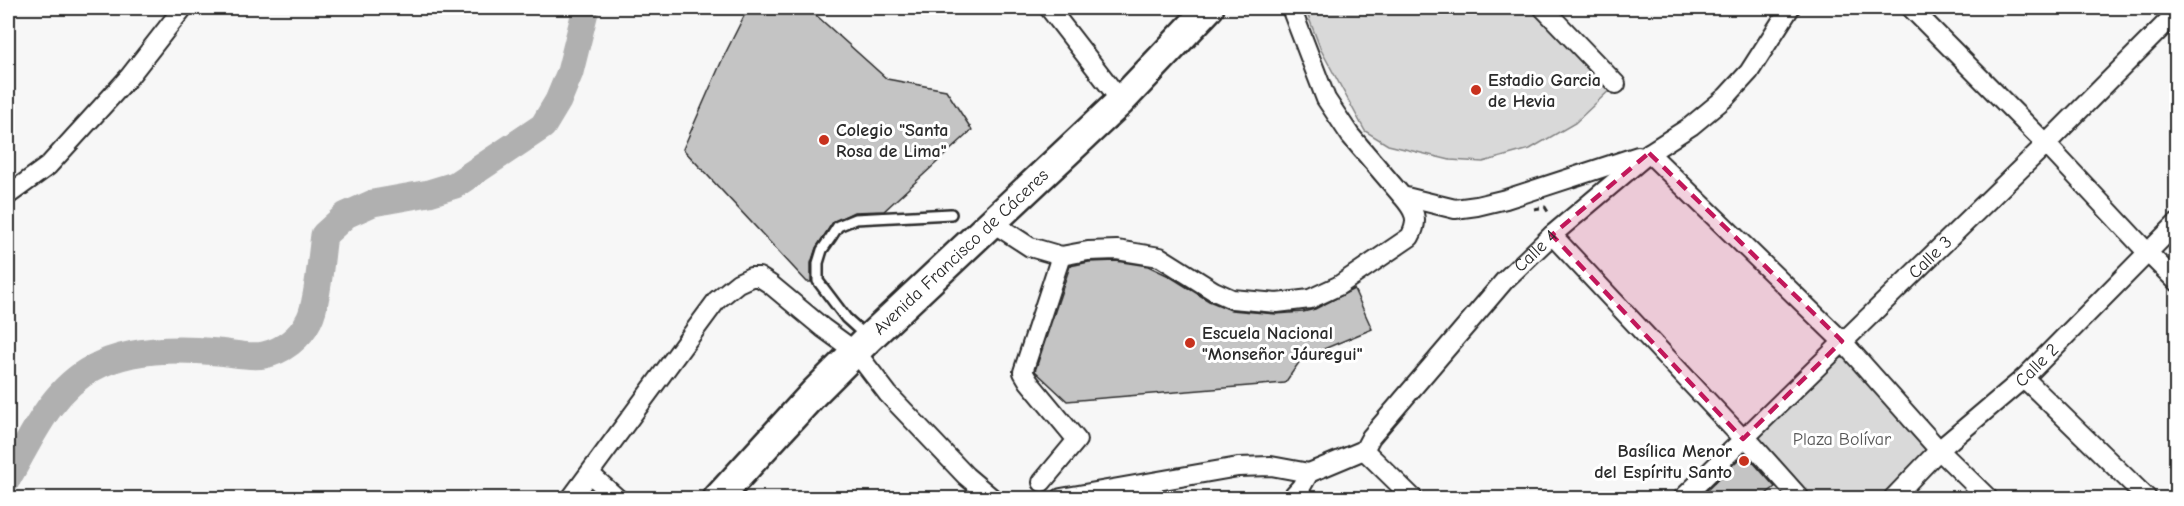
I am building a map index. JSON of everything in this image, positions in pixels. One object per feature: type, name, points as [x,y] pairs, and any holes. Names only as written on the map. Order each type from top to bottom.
[{"type":"main road","name":"Avenida Francisco de Cáceres","points":[[718,498],[814,393],[862,345],[1121,101],[1209,8]]},
{"type":"street","points":[[8,195],[48,166],[129,77],[183,8]]},
{"type":"street","points":[[1049,8],[1121,101]]},
{"type":"street","points":[[993,223],[1030,246],[1061,256],[1088,251],[1117,250],[1160,257],[1214,291],[1232,299],[1277,303],[1310,299],[1338,286],[1410,237],[1416,224],[1416,214],[1350,135],[1326,99],[1291,8]]},
{"type":"street","points":[[1543,8],[1616,84]]},
{"type":"street","name":"Calle 4","points":[[1364,450],[1371,437],[1505,280],[1552,235],[1649,153],[1691,126],[1726,97],[1749,72],[1790,8]]},
{"type":"street","points":[[1911,8],[2046,144],[2176,281]]},
{"type":"street","name":"Calle 3","points":[[1683,498],[2046,144],[2176,13]]},
{"type":"street","points":[[1402,196],[1455,209],[1477,206],[1506,199],[1649,153],[1842,341],[1939,450],[1988,498]]},
{"type":"street","name":"Calle 2","points":[[1893,498],[1939,450],[2024,378],[2176,224]]},
{"type":"street","points":[[1552,235],[1743,439],[1750,442],[1800,498]]},
{"type":"street","points":[[1042,482],[1077,440],[1023,372],[1061,256]]},
{"type":"street","points":[[571,498],[717,300],[738,284],[751,277],[759,277],[823,328],[862,345],[888,394],[966,476],[992,498]]},
{"type":"street","points":[[2024,378],[2147,498]]},
{"type":"street","points":[[1061,498],[1238,467],[1271,466],[1309,473],[1364,450],[1413,498]]},
{"type":"street","points":[[1291,498],[1309,473]]},
{"type":"street","points":[[590,474],[617,498]]},
{"type":"lane","points":[[862,345],[846,318],[818,281],[818,263],[838,226],[855,219],[951,214]]},
{"type":"highlighted area","points":[[1649,153],[1842,341],[1743,439],[1552,235]]},
{"type":"green space","name":"Estadio Garcia de Hevia","points":[[1305,8],[1543,8],[1616,84],[1575,123],[1530,149],[1483,162],[1450,160],[1388,145],[1365,131],[1321,50]]},
{"type":"green space","name":"Plaza Bolívar","points":[[1838,357],[1854,361],[1929,445],[1928,456],[1886,498],[1800,498],[1750,442]]},
{"type":"building","name":"Colegio \"Santa Rosa de Lima\"","points":[[748,8],[808,8],[887,79],[946,90],[972,130],[884,211],[854,212],[833,222],[816,248],[811,263],[811,282],[807,282],[683,149]]},
{"type":"building","name":"Escuela Nacional \"Monseñor Jáuregui\"","points":[[1116,261],[1148,266],[1209,301],[1231,310],[1276,314],[1303,312],[1315,309],[1354,289],[1372,329],[1302,358],[1285,383],[1067,401],[1035,371],[1070,266],[1089,262]]},
{"type":"building","points":[[1745,453],[1775,487],[1761,498],[1699,498]]},
{"type":"waterway","points":[[8,478],[53,403],[78,378],[107,361],[138,353],[170,350],[259,356],[271,353],[290,343],[305,327],[312,312],[324,235],[346,215],[373,203],[429,193],[455,185],[543,126],[558,101],[570,72],[586,8]]},
{"type":"place","name":"Estadio Garcia de Hevia","points":[[1476,90]]},
{"type":"place","name":"Colegio \"Santa Rosa de Lima\"","points":[[824,140]]},
{"type":"place","name":"Escuela Nacional \"Monseñor Jáuregui\"","points":[[1190,343]]},
{"type":"place","name":"Basílica Menor del Espíritu Santo","points":[[1744,461]]}]
